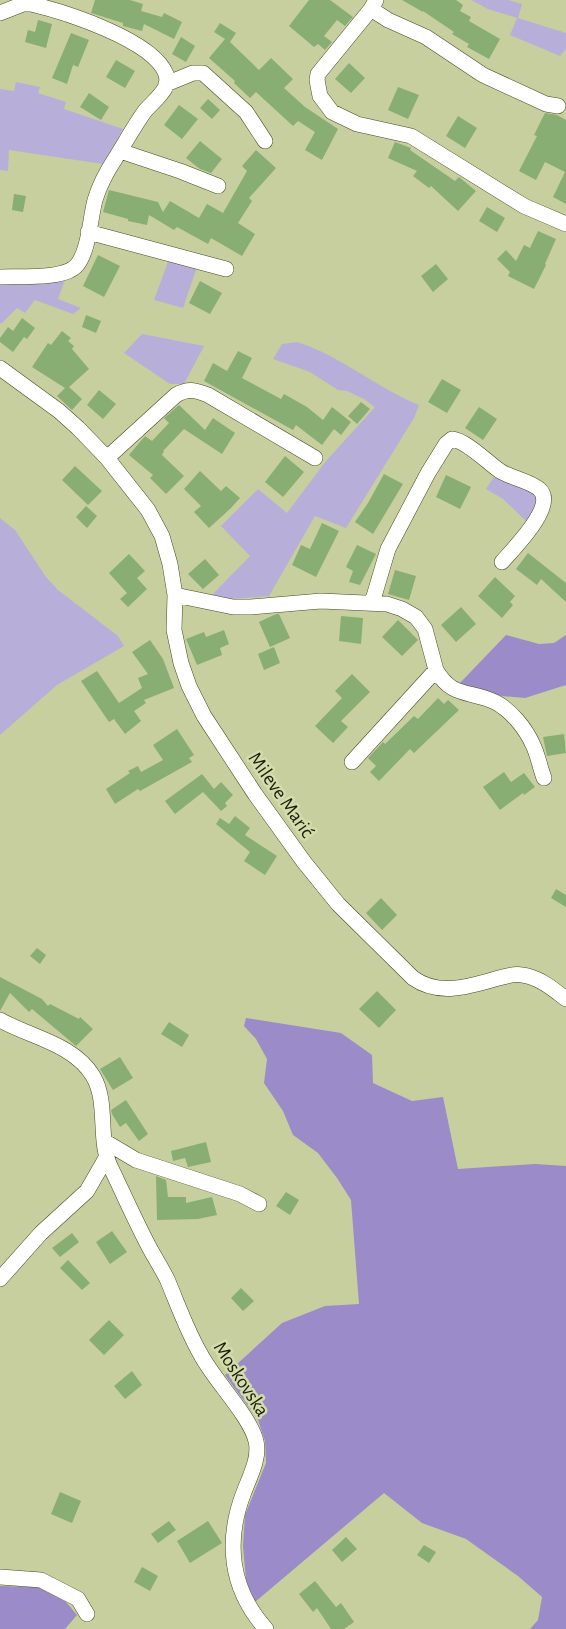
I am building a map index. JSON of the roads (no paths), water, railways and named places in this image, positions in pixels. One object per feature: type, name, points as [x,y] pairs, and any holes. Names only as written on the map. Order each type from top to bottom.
[{"type":"street","points":[[0,13],[23,2],[40,6],[125,37],[157,60],[166,76],[166,88],[145,112],[111,164],[96,198],[81,258],[77,266],[70,271],[55,275],[0,277]]},
{"type":"street","points":[[558,106],[546,104],[483,75],[426,37],[388,20],[373,5],[318,74],[316,80],[320,96],[332,112],[356,124],[402,134],[420,141],[524,206],[566,224]]},
{"type":"street","points":[[166,84],[193,73],[203,73],[246,112],[266,141]]},
{"type":"street","points":[[120,151],[218,186]]},
{"type":"street","points":[[88,232],[226,269]]},
{"type":"street","name":"Mileve Marić","points":[[0,368],[59,411],[107,458],[148,510],[162,536],[170,564],[175,595],[174,630],[176,645],[189,686],[210,725],[255,794],[304,862],[338,904],[413,978],[426,986],[453,989],[516,974],[534,977],[566,999]]},
{"type":"street","points":[[107,458],[176,395],[190,389],[208,395],[315,458]]},
{"type":"street","points":[[372,603],[388,549],[428,473],[446,444],[452,439],[463,443],[503,473],[539,489],[543,495],[544,502],[540,515],[502,562]]},
{"type":"street","points":[[175,595],[234,607],[321,601],[387,604],[402,608],[416,617],[425,629],[436,670],[446,685],[461,693],[496,703],[512,715],[533,745],[544,778]]},
{"type":"street","points":[[352,762],[436,670]]},
{"type":"street","name":"Moskovska","points":[[0,1020],[70,1053],[88,1068],[96,1083],[100,1100],[106,1158],[146,1242],[163,1272],[196,1348],[207,1367],[247,1421],[256,1441],[256,1458],[239,1504],[232,1532],[234,1573],[247,1602],[266,1629]]},
{"type":"street","points":[[104,1141],[136,1160],[240,1194],[259,1204]]},
{"type":"street","points":[[0,1279],[41,1233],[87,1191],[106,1158]]},
{"type":"street","points":[[0,1577],[41,1580],[78,1599],[88,1614]]}]
